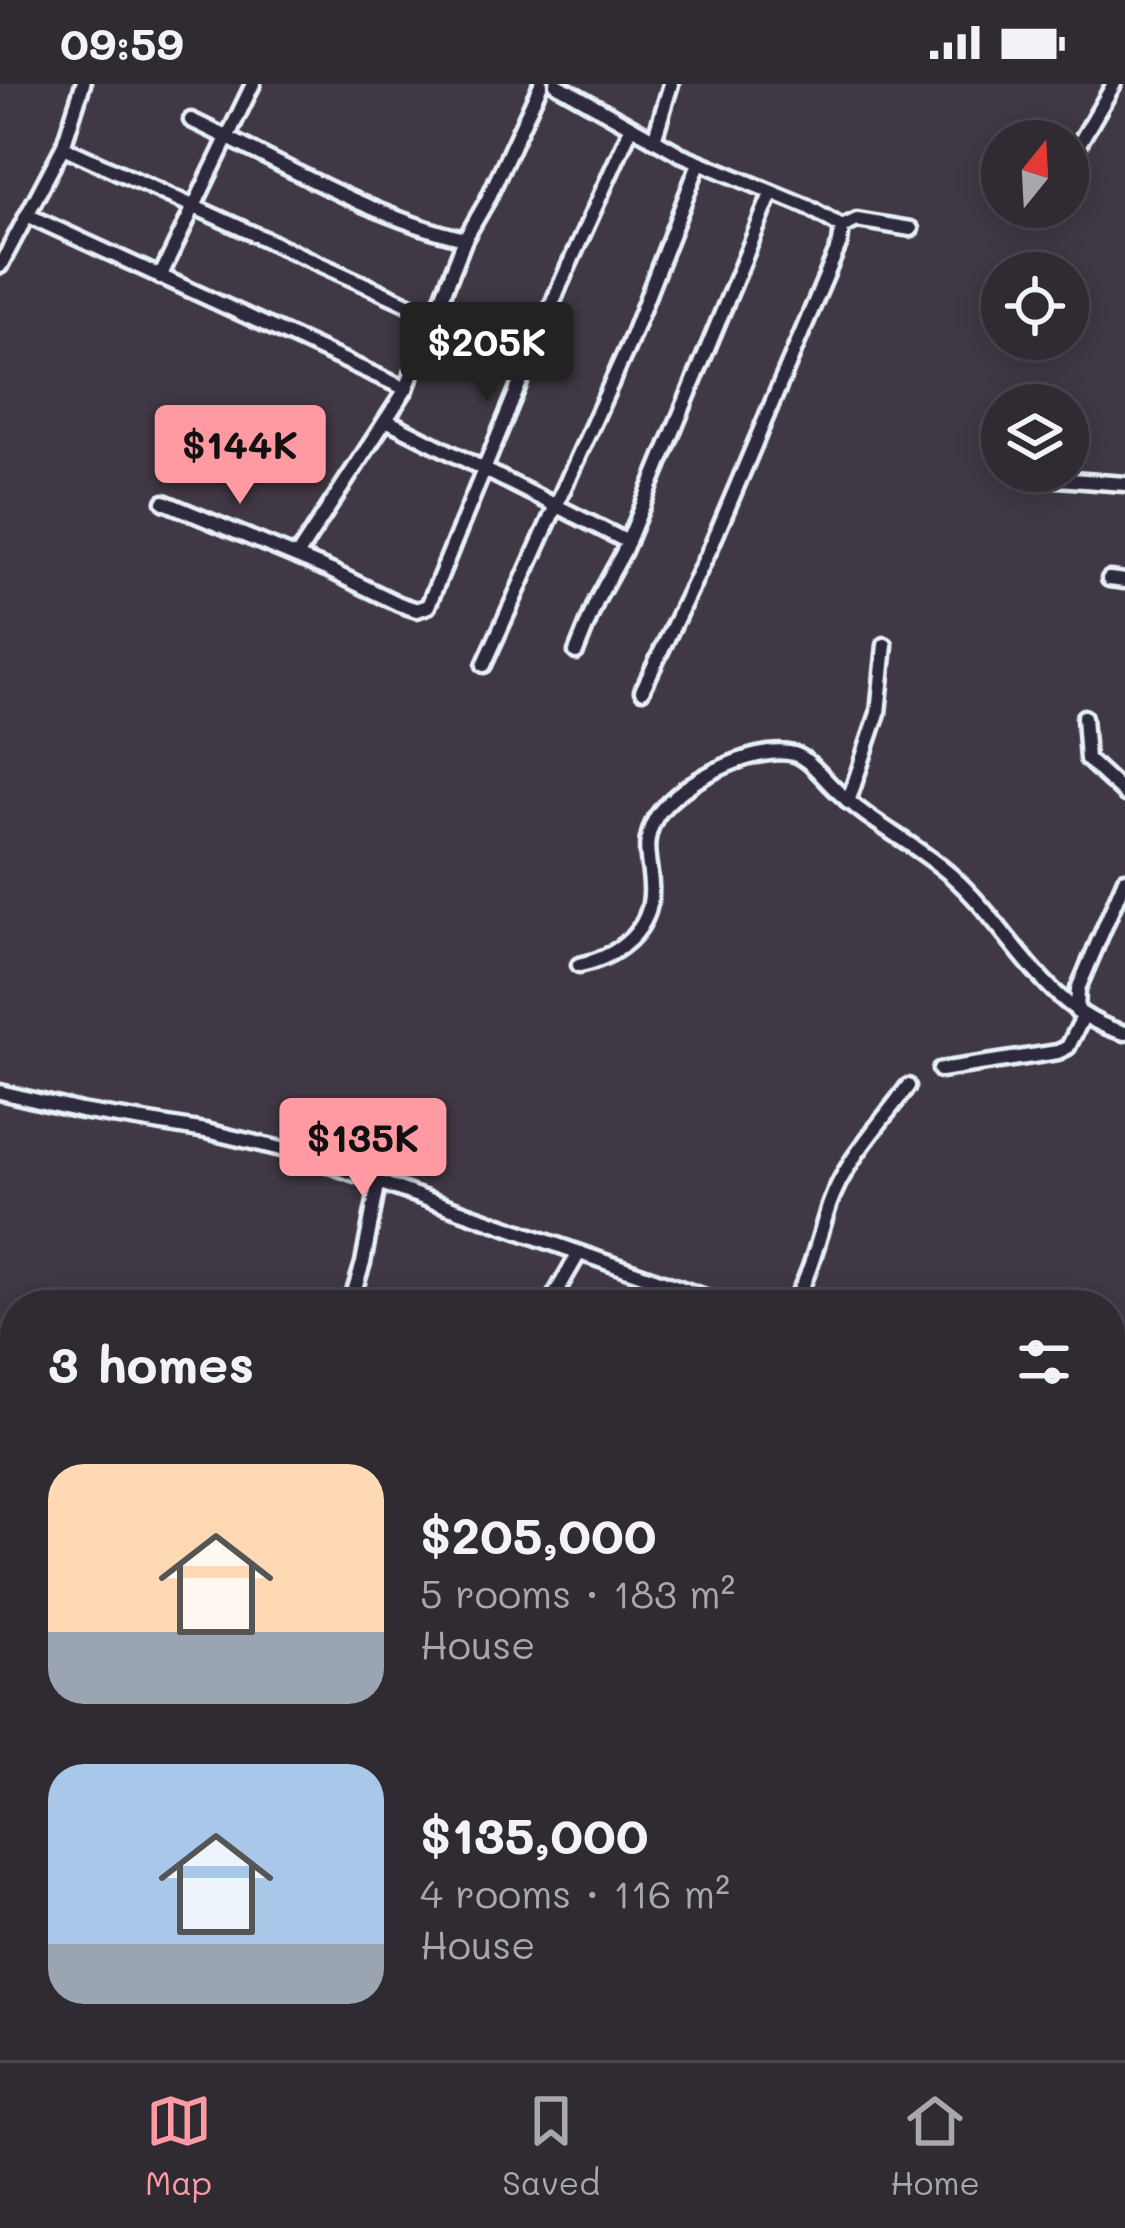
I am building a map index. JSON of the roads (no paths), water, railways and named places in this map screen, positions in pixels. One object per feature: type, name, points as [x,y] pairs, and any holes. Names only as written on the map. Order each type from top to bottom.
[{"type":"street","points":[[0,266],[63,147],[83,84]]},
{"type":"street","points":[[160,277],[253,84]]},
{"type":"street","points":[[297,556],[406,389],[464,239],[487,201],[541,84]]},
{"type":"street","points":[[556,84],[698,163],[808,207],[842,227]]},
{"type":"street","points":[[654,140],[671,84]]},
{"type":"street","points":[[1089,127],[1114,84]]},
{"type":"street","points":[[191,120],[382,211],[464,239]]},
{"type":"street","points":[[164,502],[399,604],[417,610],[428,606],[631,128]]},
{"type":"street","points":[[63,147],[434,316]]},
{"type":"street","points":[[484,665],[629,344],[698,163]]},
{"type":"street","points":[[576,652],[628,542],[771,194]]},
{"type":"street","points":[[27,215],[406,389]]},
{"type":"street","points":[[842,227],[857,220],[911,230]]},
{"type":"street","points":[[642,692],[711,547],[842,227]]},
{"type":"street","points":[[386,420],[628,542]]},
{"type":"street","points":[[1089,481],[1125,484]]},
{"type":"street","points":[[1109,579],[1125,581]]},
{"type":"street","points":[[848,802],[878,713],[886,645]]},
{"type":"street","points":[[1084,717],[1087,759],[1125,794]]},
{"type":"street","points":[[579,965],[618,952],[639,929],[652,891],[645,850],[660,809],[675,793],[746,759],[785,753],[805,760],[865,818],[952,877],[992,914],[1030,968],[1080,1015],[1125,1033]]},
{"type":"street","points":[[940,1070],[1068,1047],[1080,1015],[1078,988],[1125,879]]},
{"type":"street","points":[[800,1290],[846,1173],[908,1086]]},
{"type":"street","points":[[0,1092],[241,1139],[379,1180],[685,1290]]},
{"type":"street","points":[[355,1290],[379,1180]]},
{"type":"street","points":[[558,1290],[579,1253]]}]
